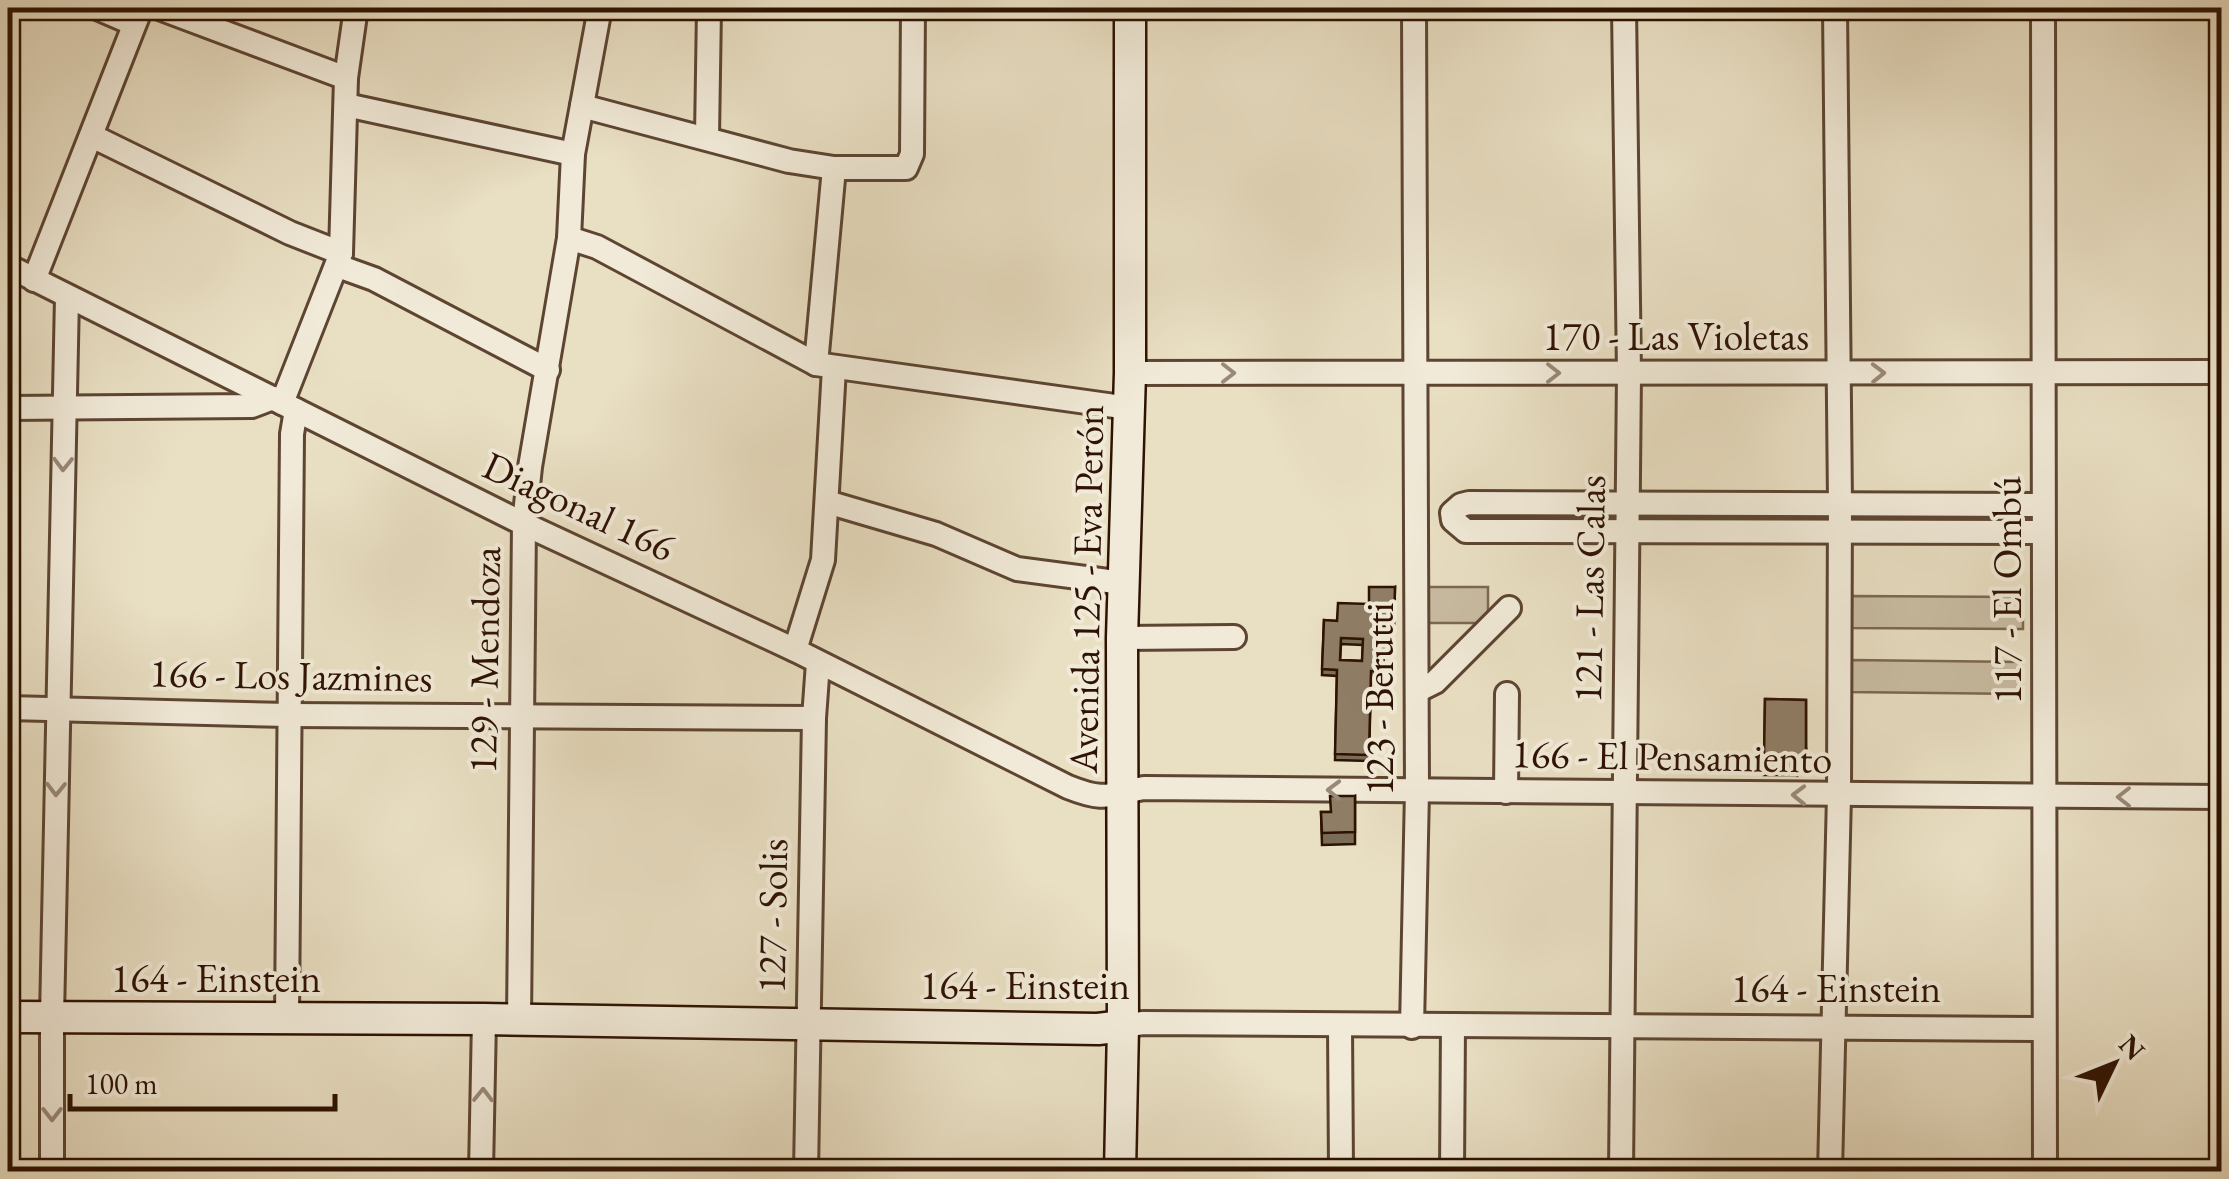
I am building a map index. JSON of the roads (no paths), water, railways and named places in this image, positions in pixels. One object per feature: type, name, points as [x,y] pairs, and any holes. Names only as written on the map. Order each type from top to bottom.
[{"type":"street","points":[[34,280],[137,16],[97,8]]},
{"type":"street","points":[[159,8],[346,78]]},
{"type":"street","points":[[286,1018],[292,434],[284,404],[340,259],[346,78],[356,8]]},
{"type":"street","name":"129 - Mendoza","points":[[519,1020],[524,524],[568,238],[573,154],[600,8]]},
{"type":"street","points":[[707,137],[708,8]]},
{"type":"street","points":[[582,106],[788,161],[834,168],[906,168],[912,154],[913,8]]},
{"type":"street","name":"Avenida 125 - Eva Perón","points":[[1120,1172],[1124,1026],[1122,638],[1130,373],[1130,8]]},
{"type":"street","name":"123 - Berutti","points":[[1412,1027],[1417,792],[1414,8]]},
{"type":"street","name":"121 - Las Calas","points":[[1621,1172],[1628,530],[1624,8]]},
{"type":"street","points":[[1830,1172],[1839,795],[1835,8]]},
{"type":"street","name":"117 - El Ombú","points":[[2042,8],[2046,370],[2045,1172]]},
{"type":"street","points":[[346,105],[573,154]]},
{"type":"street","points":[[92,136],[290,233],[548,370]]},
{"type":"street","points":[[795,650],[823,560],[827,502],[825,366],[834,168]]},
{"type":"street","points":[[568,238],[597,248],[825,366],[1129,408]]},
{"type":"street","name":"Diagonal 166","points":[[8,266],[524,524],[795,650],[1068,787],[1107,798],[1123,795]]},
{"type":"street","points":[[52,1172],[67,297]]},
{"type":"street","name":"170 - Las Violetas","points":[[1130,373],[2222,372]]},
{"type":"street","points":[[8,408],[284,404]]},
{"type":"street","points":[[827,502],[936,534],[1018,569],[1123,584]]},
{"type":"street","points":[[2043,505],[1469,503],[1452,512],[1453,520],[1466,531],[2043,532]]},
{"type":"street","points":[[1417,691],[1435,682],[1509,608]]},
{"type":"street","points":[[1122,638],[1234,638]]},
{"type":"street","name":"127 - Solis","points":[[806,1172],[806,1024],[818,662]]},
{"type":"street","points":[[1506,792],[1507,694]]},
{"type":"street","name":"166 - Los Jazmines","points":[[8,708],[288,715],[814,718]]},
{"type":"street","name":"166 - El Pensamiento","points":[[1123,795],[1144,788],[2222,797]]},
{"type":"street","name":"164 - Einstein","points":[[8,1017],[519,1020],[1098,1030],[1143,1024],[2044,1029]]},
{"type":"street","points":[[481,1172],[484,1020]]},
{"type":"street","points":[[1452,1172],[1453,1025]]},
{"type":"street","points":[[1340,1026],[1341,1172]]}]
